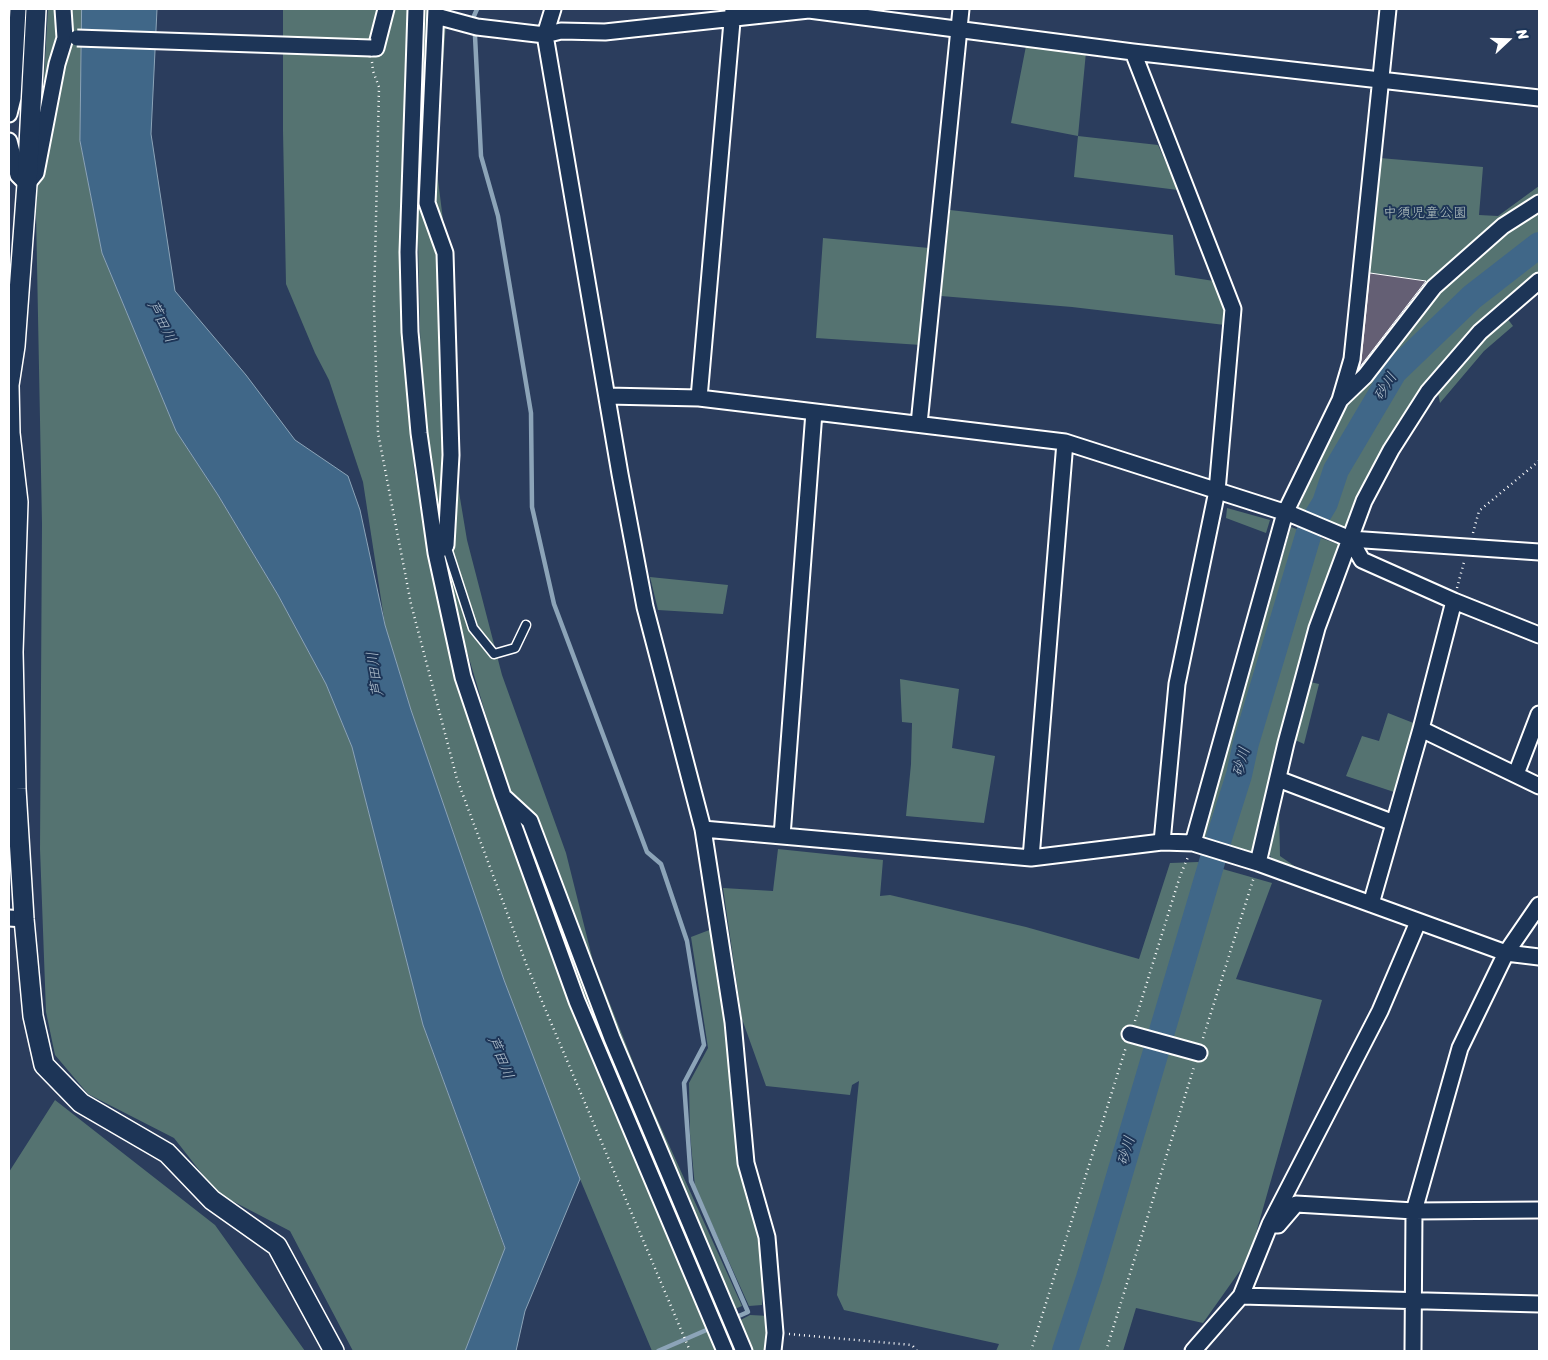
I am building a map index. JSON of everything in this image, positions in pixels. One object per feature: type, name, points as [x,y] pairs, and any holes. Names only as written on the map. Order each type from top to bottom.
[{"type":"street","points":[[9,114],[13,98],[18,9]]},
{"type":"street","points":[[36,9],[27,184],[15,346],[9,377],[10,446],[18,502],[12,613],[15,750],[20,846],[16,919],[33,1016],[44,1065],[81,1103],[168,1153],[212,1200],[277,1246],[334,1351]]},
{"type":"street","points":[[27,184],[36,173],[56,64],[71,38],[63,9]]},
{"type":"street","points":[[71,38],[376,48],[386,9]]},
{"type":"street","points":[[416,9],[408,252],[410,332],[419,433],[463,677],[503,796],[578,1001],[726,1351]]},
{"type":"street","points":[[553,9],[545,35],[620,474],[645,606],[703,829],[733,1022],[746,1164],[767,1237],[775,1333],[774,1351]]},
{"type":"street","points":[[919,424],[961,9]]},
{"type":"street","points":[[1193,843],[1289,514],[1340,400],[1352,359],[1388,9]]},
{"type":"street","points":[[441,549],[451,455],[445,253],[427,203],[436,12],[477,27],[545,35],[561,31],[605,32],[733,14],[809,10],[1133,52],[1539,98]]},
{"type":"street","points":[[699,398],[733,14]]},
{"type":"street","points":[[1133,52],[1233,309],[1217,491],[1177,684],[1162,842]]},
{"type":"street","points":[[9,141],[18,175],[27,184]]},
{"type":"street","points":[[1340,400],[1365,376],[1434,287],[1503,226],[1539,203]]},
{"type":"street","points":[[1258,863],[1317,628],[1364,501],[1391,450],[1428,392],[1480,332],[1539,281]]},
{"type":"street","points":[[607,396],[699,398],[1065,442],[1289,514],[1350,539],[1539,552]]},
{"type":"street","points":[[782,836],[814,412]]},
{"type":"street","points":[[1031,858],[1065,442]]},
{"type":"street","points":[[1350,539],[1362,560],[1454,601],[1539,635]]},
{"type":"street","points":[[1371,904],[1421,729],[1454,601]]},
{"type":"street","points":[[1516,774],[1539,714]]},
{"type":"street","points":[[1421,729],[1539,786]]},
{"type":"street","points":[[1278,779],[1394,823]]},
{"type":"street","points":[[503,796],[530,820],[612,1038],[744,1351]]},
{"type":"street","points":[[9,821],[13,846],[20,846]]},
{"type":"street","points":[[703,829],[1031,858],[1162,842],[1193,843],[1258,863],[1506,954],[1539,957]]},
{"type":"street","points":[[1414,1351],[1414,1211],[1460,1048],[1506,954],[1539,906]]},
{"type":"street","points":[[1193,1351],[1241,1296],[1270,1224],[1380,1011],[1418,922]]},
{"type":"street","points":[[1130,1034],[1199,1053]]},
{"type":"street","points":[[1270,1224],[1278,1226],[1296,1204],[1414,1211],[1539,1210]]},
{"type":"street","points":[[1241,1296],[1539,1304]]},
{"type":"lane","points":[[441,549],[473,628],[494,654],[515,648],[526,625]]},
{"type":"path","points":[[1454,601],[1479,511],[1539,461]]},
{"type":"path","points":[[1031,1351],[1180,876],[1193,843]]},
{"type":"path","points":[[1106,1351],[1258,863]]},
{"type":"path","points":[[775,1333],[912,1345],[917,1351]]},
{"type":"green space","points":[[48,9],[82,9],[80,141],[102,253],[176,431],[218,495],[278,595],[326,684],[352,747],[423,1025],[505,1249],[465,1351],[353,1351],[290,1231],[217,1193],[174,1138],[88,1094],[55,1055],[46,1012],[40,849],[42,524],[36,212]]},
{"type":"green space","points":[[283,9],[408,9],[403,238],[414,470],[457,673],[481,754],[561,980],[716,1351],[652,1351],[580,1179],[504,980],[411,710],[385,625],[363,482],[329,380],[315,353],[286,284]]},
{"type":"green space","points":[[423,9],[447,9],[436,164],[443,220],[446,414],[467,540],[502,675],[566,853],[593,961],[645,1092],[742,1306],[718,1316],[581,992],[501,766],[447,584],[422,418],[417,194]]},
{"type":"green space","points":[[1026,46],[1086,52],[1078,136],[1011,123]]},
{"type":"green space","points":[[1078,136],[1158,145],[1178,190],[1074,177]]},
{"type":"green space","name":"中須児童公園","points":[[1380,158],[1483,167],[1479,215],[1498,216],[1539,186],[1539,275],[1473,330],[1349,529],[1298,509],[1356,375],[1426,282],[1369,273]]},
{"type":"green space","points":[[950,210],[1173,235],[1175,275],[1214,281],[1227,308],[1225,325],[1072,307],[941,296]]},
{"type":"green space","points":[[823,238],[929,248],[921,345],[816,338]]},
{"type":"green space","points":[[1507,318],[1513,326],[1484,351],[1440,403],[1438,393],[1478,344]]},
{"type":"green space","points":[[1227,508],[1270,520],[1266,533],[1226,518]]},
{"type":"green space","points":[[1291,527],[1343,546],[1254,855],[1201,839]]},
{"type":"green space","points":[[650,577],[728,585],[723,614],[658,610]]},
{"type":"green space","points":[[900,679],[959,689],[952,748],[995,756],[984,823],[906,816],[911,764],[912,723],[902,722]]},
{"type":"green space","points":[[1310,682],[1319,684],[1304,744],[1293,739]]},
{"type":"green space","points":[[1388,713],[1416,724],[1397,793],[1346,776],[1362,736],[1379,741]]},
{"type":"green space","points":[[1277,807],[1279,809],[1280,856],[1303,872],[1276,865],[1269,854],[1269,838]]},
{"type":"green space","points":[[778,849],[883,860],[880,896],[890,895],[1026,927],[1139,959],[1170,863],[1198,862],[1272,883],[1236,979],[1322,1000],[1249,1258],[1203,1323],[1136,1308],[1123,1351],[996,1351],[999,1344],[844,1310],[837,1295],[859,1081],[852,1085],[850,1095],[766,1086],[742,1019],[723,888],[773,891]]},
{"type":"green space","points":[[712,929],[730,1036],[734,1125],[764,1242],[762,1305],[749,1306],[695,1187],[690,1134],[689,1083],[708,1048],[691,937]]},
{"type":"green space","points":[[55,1100],[215,1225],[305,1351],[9,1351],[9,1172]]},
{"type":"green space","points":[[750,1315],[770,1316],[768,1351],[732,1351],[723,1329]]},
{"type":"water","name":"芦田川","points":[[82,9],[157,9],[151,134],[175,291],[246,375],[295,440],[348,476],[360,510],[385,625],[411,710],[504,980],[580,1179],[525,1311],[516,1351],[465,1351],[505,1248],[423,1025],[352,747],[326,684],[278,595],[218,495],[176,431],[102,253],[80,141]]},
{"type":"building","points":[[1370,273],[1426,281],[1359,368],[1361,360]]},
{"type":"waterway","points":[[477,9],[474,16],[481,156],[498,216],[531,413],[532,507],[554,604],[647,852],[661,864],[687,941],[704,1045],[684,1083],[691,1181],[748,1312],[658,1351]]},
{"type":"waterway","name":"砂川","points":[[1065,1351],[1089,1278],[1239,775],[1246,743],[1311,526],[1325,503],[1336,470],[1394,372],[1472,297],[1539,245]]}]
